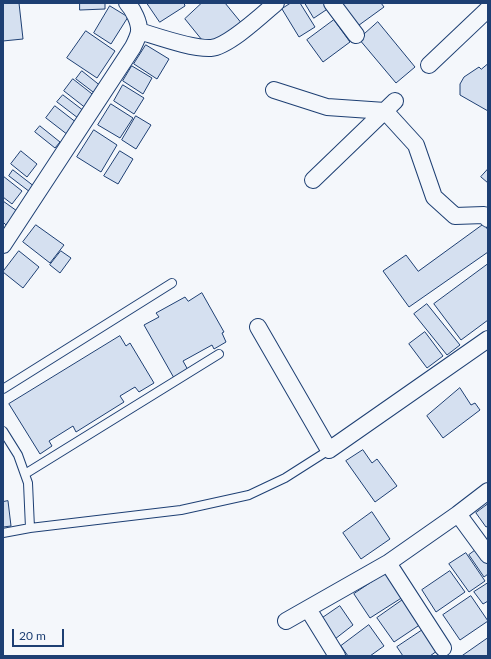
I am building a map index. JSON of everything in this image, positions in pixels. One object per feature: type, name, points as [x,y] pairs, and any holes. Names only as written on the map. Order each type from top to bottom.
[{"type":"street","points":[[3,245],[133,47],[139,31],[131,7],[127,3]]},
{"type":"street","points":[[139,31],[197,48],[212,48],[224,45],[276,3]]},
{"type":"street","points":[[332,3],[356,35]]},
{"type":"street","points":[[429,66],[488,9]]},
{"type":"street","points":[[274,90],[327,107],[390,106]]},
{"type":"street","points":[[313,180],[390,106]]},
{"type":"street","points":[[390,106],[416,145],[434,197],[455,216],[484,215],[488,219]]},
{"type":"street","points":[[258,327],[329,450],[488,339]]},
{"type":"street","points":[[286,621],[388,563],[458,514],[488,490]]},
{"type":"street","points":[[458,514],[488,555]]},
{"type":"street","points":[[388,563],[443,648]]},
{"type":"street","points":[[308,609],[337,656]]},
{"type":"lane","points":[[3,389],[172,283]]},
{"type":"lane","points":[[25,474],[219,354]]},
{"type":"lane","points":[[3,431],[18,455],[28,483],[30,528]]},
{"type":"lane","points":[[3,533],[30,528],[181,510],[249,495],[285,478],[329,450]]},
{"type":"building","points":[[3,3],[19,3],[23,39],[3,41]]},
{"type":"building","points":[[80,3],[105,3],[105,9],[80,10]]},
{"type":"building","points":[[147,3],[184,3],[185,6],[160,22]]},
{"type":"building","points":[[202,3],[225,3],[243,25],[221,43],[202,40],[185,19]]},
{"type":"building","points":[[291,3],[300,3],[315,27],[299,37],[282,9]]},
{"type":"building","points":[[305,3],[326,3],[329,8],[314,18]]},
{"type":"building","points":[[343,3],[381,3],[384,7],[355,28],[339,6]]},
{"type":"building","points":[[110,6],[128,17],[111,44],[94,33]]},
{"type":"building","points":[[334,20],[350,42],[323,62],[307,40]]},
{"type":"building","points":[[378,22],[415,67],[396,83],[359,39]]},
{"type":"building","points":[[86,31],[115,51],[97,78],[67,58]]},
{"type":"building","points":[[146,45],[169,59],[157,79],[134,64]]},
{"type":"building","points":[[488,64],[488,111],[460,95],[460,84],[464,77],[479,67],[481,69]]},
{"type":"building","points":[[132,66],[152,78],[143,94],[123,81]]},
{"type":"building","points":[[82,71],[102,87],[97,95],[76,79]]},
{"type":"building","points":[[73,79],[96,97],[87,109],[64,91]]},
{"type":"building","points":[[123,85],[144,98],[134,114],[114,101]]},
{"type":"building","points":[[63,95],[84,111],[78,118],[57,102]]},
{"type":"building","points":[[111,104],[133,118],[120,138],[98,125]]},
{"type":"building","points":[[55,106],[77,123],[68,135],[46,118]]},
{"type":"building","points":[[136,116],[151,125],[136,149],[122,140]]},
{"type":"building","points":[[40,126],[60,142],[55,148],[35,132]]},
{"type":"building","points":[[94,130],[117,145],[101,172],[77,157]]},
{"type":"building","points":[[21,151],[37,164],[27,177],[11,164]]},
{"type":"building","points":[[120,151],[133,159],[118,184],[104,176]]},
{"type":"building","points":[[488,169],[488,183],[481,177]]},
{"type":"building","points":[[13,170],[35,187],[30,192],[9,176]]},
{"type":"building","points":[[3,176],[22,191],[12,204],[3,197]]},
{"type":"building","points":[[3,201],[17,211],[6,225],[3,222]]},
{"type":"building","points":[[484,224],[488,230],[488,252],[409,307],[383,271],[406,255],[418,271]]},
{"type":"building","points":[[36,225],[64,245],[50,263],[23,242]]},
{"type":"building","points":[[19,251],[39,267],[23,288],[3,272]]},
{"type":"building","points":[[61,251],[71,258],[60,273],[50,265]]},
{"type":"building","points":[[488,264],[488,320],[461,340],[434,304]]},
{"type":"building","points":[[202,293],[224,332],[222,333],[226,342],[214,349],[212,345],[183,361],[188,370],[174,378],[144,325],[159,317],[156,313],[185,297],[188,301]]},
{"type":"building","points":[[427,304],[460,345],[447,355],[414,314]]},
{"type":"building","points":[[425,332],[443,356],[427,368],[409,344]]},
{"type":"building","points":[[120,336],[126,346],[130,343],[154,383],[139,392],[135,387],[120,396],[124,402],[76,432],[73,426],[49,441],[52,446],[40,454],[9,404]]},
{"type":"building","points":[[460,388],[471,405],[475,403],[480,410],[443,438],[427,416]]},
{"type":"building","points":[[363,450],[372,463],[377,459],[397,486],[375,502],[346,461]]},
{"type":"building","points":[[8,501],[11,526],[3,527],[3,502]]},
{"type":"building","points":[[488,504],[488,526],[486,527],[476,513]]},
{"type":"building","points":[[372,512],[390,539],[361,559],[343,533]]},
{"type":"building","points":[[477,549],[488,564],[488,574],[484,577],[469,555]]},
{"type":"building","points":[[466,553],[485,581],[469,592],[449,564]]},
{"type":"building","points":[[450,571],[465,592],[436,612],[422,590]]},
{"type":"building","points":[[387,572],[403,597],[370,618],[354,594]]},
{"type":"building","points":[[488,583],[488,601],[483,604],[474,592]]},
{"type":"building","points":[[471,596],[488,621],[460,640],[443,615]]},
{"type":"building","points":[[404,599],[421,624],[394,642],[377,618]]},
{"type":"building","points":[[340,606],[353,625],[335,639],[321,619]]},
{"type":"building","points":[[369,625],[384,646],[370,656],[348,656],[341,646]]},
{"type":"building","points":[[427,627],[441,648],[430,656],[403,656],[397,647]]},
{"type":"building","points":[[488,638],[488,656],[462,656]]}]
